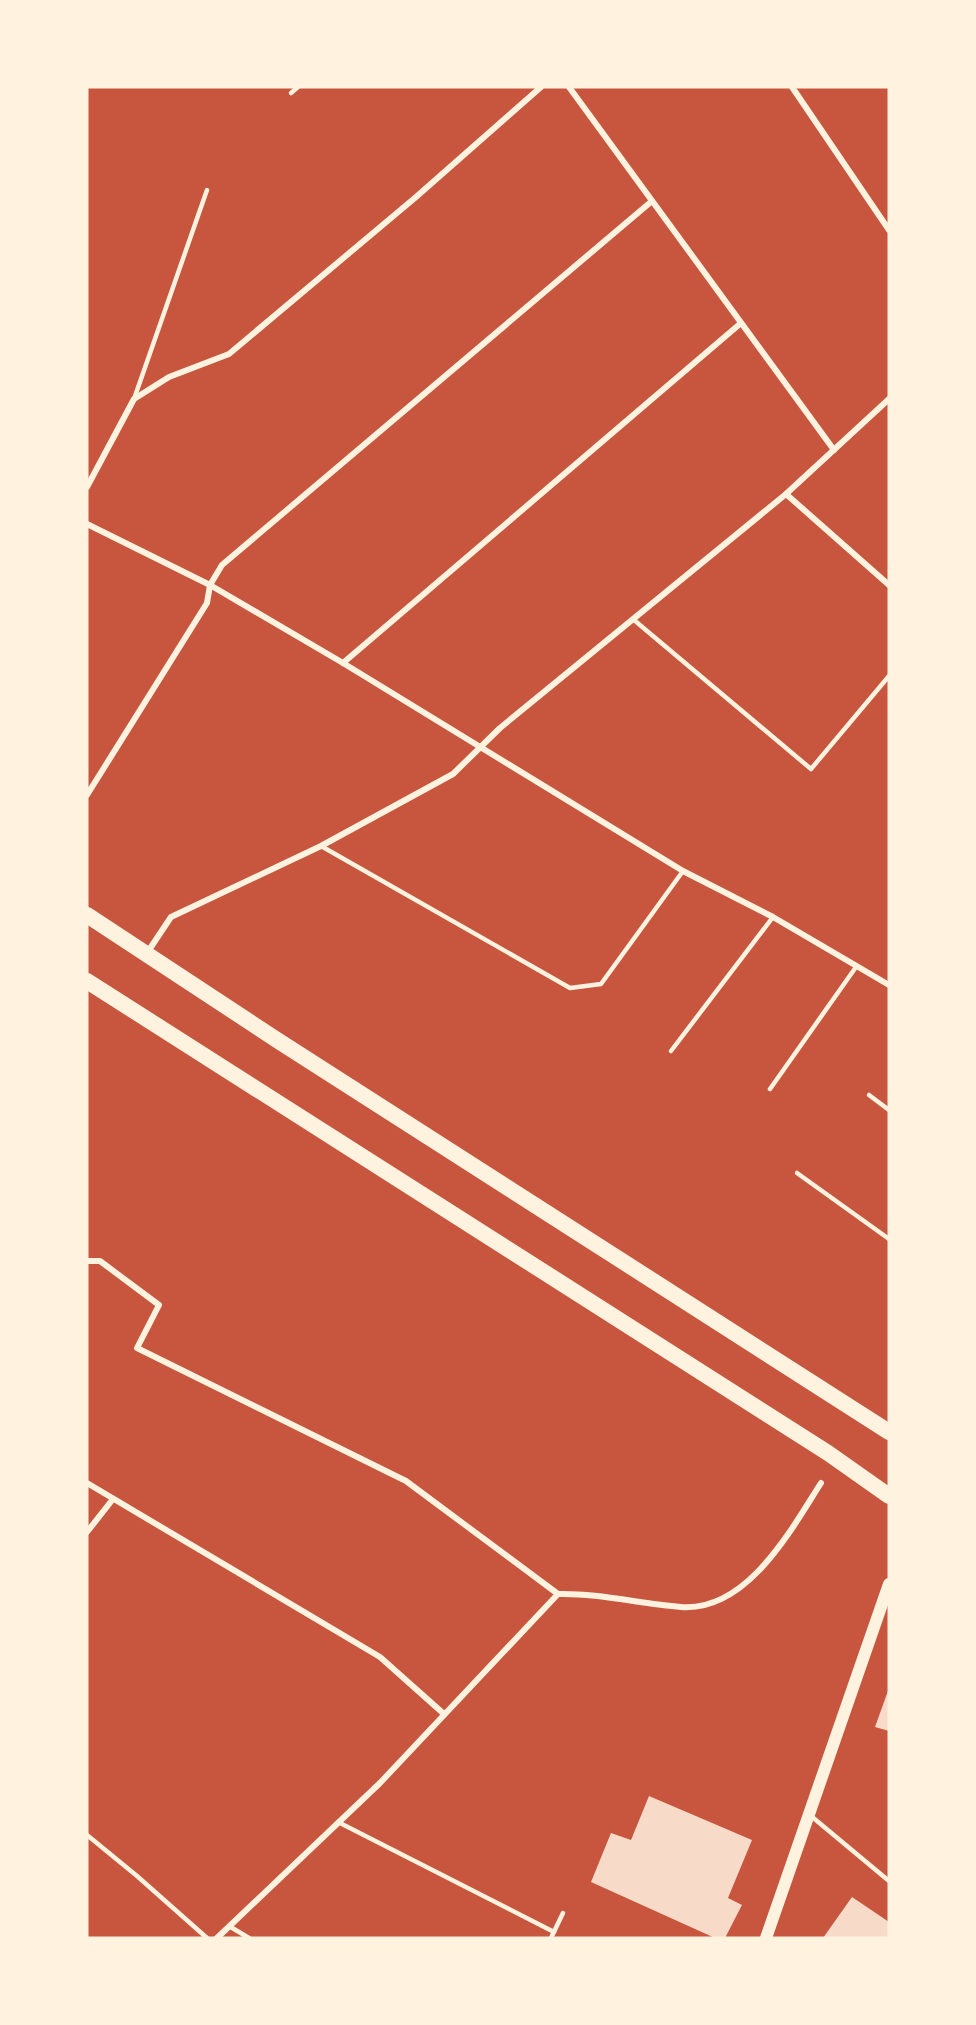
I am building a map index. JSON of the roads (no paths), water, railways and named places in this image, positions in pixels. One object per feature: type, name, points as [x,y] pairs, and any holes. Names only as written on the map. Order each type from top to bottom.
[{"type":"highway","points":[[87,915],[287,1047],[889,1432]]},
{"type":"highway","points":[[87,981],[828,1453],[889,1496]]},
{"type":"main road","points":[[766,1938],[889,1584]]},
{"type":"street","points":[[87,487],[134,399],[169,377],[229,354],[416,197],[541,87]]},
{"type":"street","points":[[569,87],[834,450]]},
{"type":"street","points":[[792,87],[889,230]]},
{"type":"street","points":[[87,795],[207,603],[210,585],[222,566],[652,201]]},
{"type":"street","points":[[343,663],[741,323]]},
{"type":"street","points":[[147,954],[171,917],[321,846],[453,774],[500,728],[786,494],[889,399]]},
{"type":"street","points":[[786,494],[889,585]]},
{"type":"street","points":[[87,524],[210,585],[343,663],[683,871],[772,917],[889,985]]},
{"type":"street","points":[[87,1261],[100,1261],[159,1305],[137,1348],[406,1481],[558,1594],[583,1593],[684,1607],[714,1604],[742,1587],[782,1544],[821,1483]]},
{"type":"street","points":[[87,1483],[380,1657],[444,1714]]},
{"type":"street","points":[[87,1532],[113,1499]]},
{"type":"street","points":[[217,1938],[380,1783],[558,1594]]},
{"type":"lane","points":[[291,93],[298,87]]},
{"type":"lane","points":[[134,399],[207,190]]},
{"type":"lane","points":[[634,620],[811,769],[889,676]]},
{"type":"lane","points":[[321,846],[570,988],[601,984],[683,871]]},
{"type":"lane","points":[[671,1051],[772,917]]},
{"type":"lane","points":[[770,1089],[856,967]]},
{"type":"lane","points":[[869,1095],[889,1110]]},
{"type":"lane","points":[[797,1173],[889,1239]]},
{"type":"lane","points":[[809,1815],[889,1881]]},
{"type":"lane","points":[[338,1822],[553,1935],[563,1913]]},
{"type":"lane","points":[[87,1835],[207,1938]]},
{"type":"lane","points":[[229,1926],[249,1938]]}]
